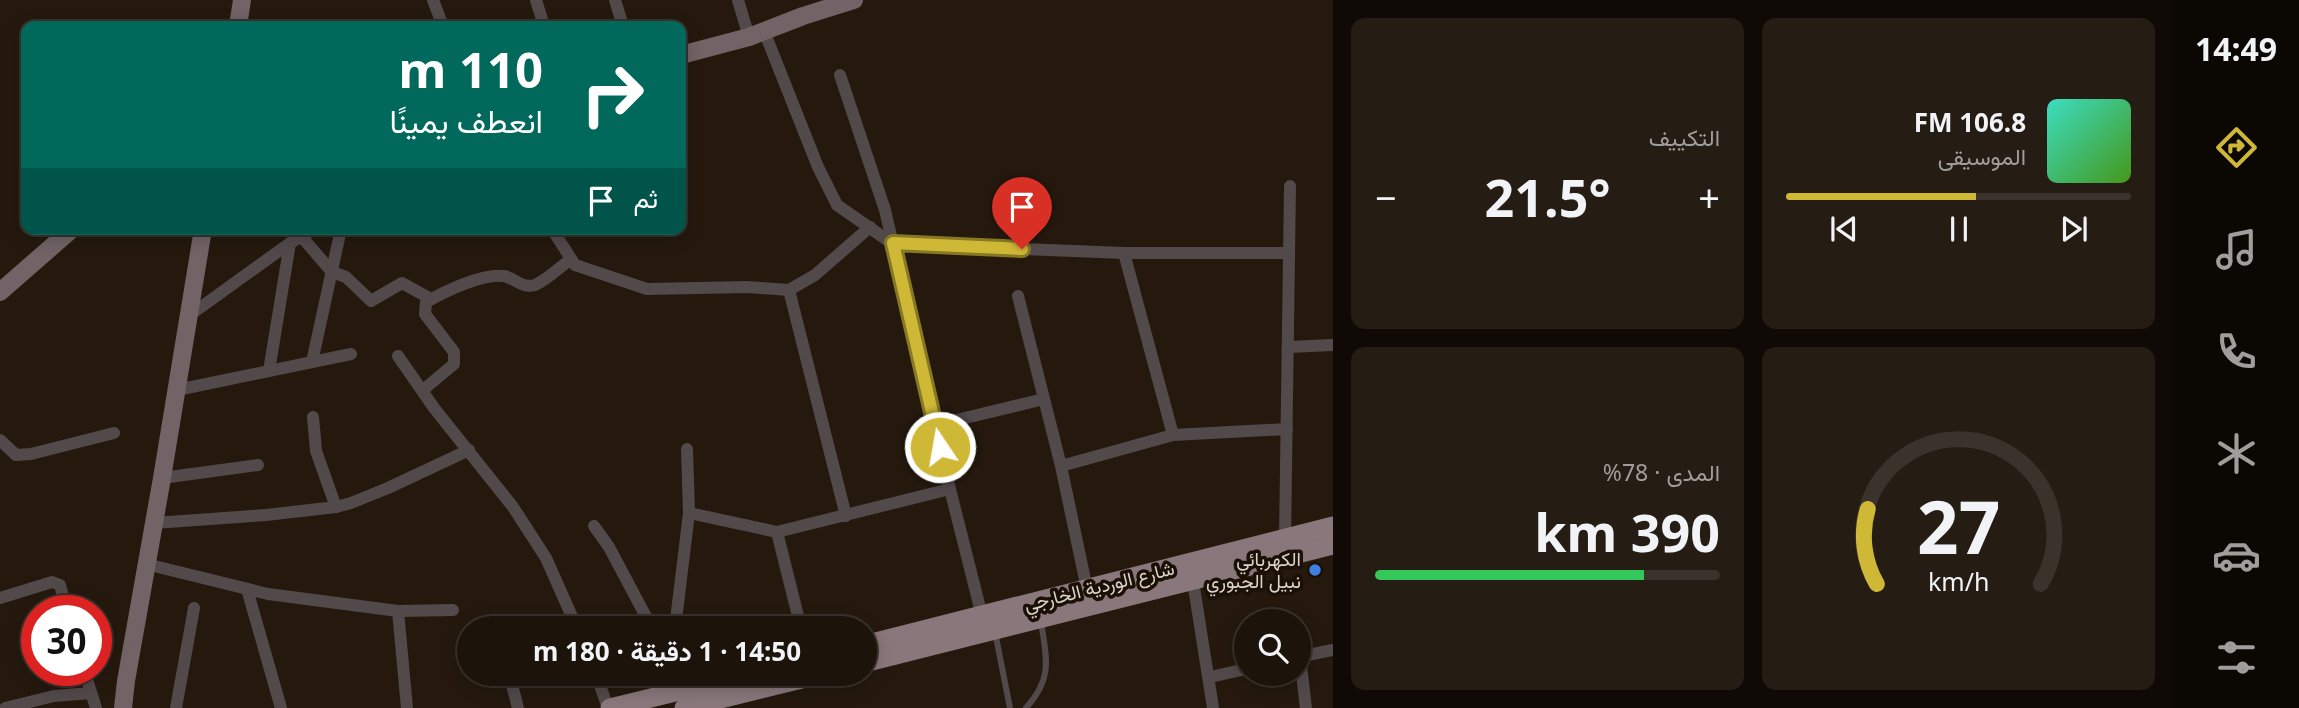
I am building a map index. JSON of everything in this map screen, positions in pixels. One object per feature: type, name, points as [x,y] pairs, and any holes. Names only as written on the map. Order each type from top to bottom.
[{"type":"main road","name":"شارع الوردية الخارجي","points":[[877,651],[988,623],[1087,589],[1333,526]]},
{"type":"main road","name":"شارع الوردية الخارجي","points":[[988,623],[1041,619],[1333,545]]},
{"type":"main road","points":[[609,708],[700,686]]},
{"type":"main road","points":[[680,691],[722,686]]},
{"type":"street","points":[[239,21],[242,0]]},
{"type":"street","points":[[433,0],[441,21]]},
{"type":"street","points":[[536,0],[542,21]]},
{"type":"street","points":[[615,0],[621,21]]},
{"type":"street","points":[[738,0],[837,205],[893,243],[1124,253],[1289,253]]},
{"type":"street","points":[[686,54],[756,34],[827,4],[854,0]]},
{"type":"street","points":[[840,75],[886,210],[950,489],[988,623]]},
{"type":"street","points":[[1285,539],[1290,186]]},
{"type":"street","points":[[556,235],[575,265],[647,289],[747,287],[789,290],[815,275],[870,227]]},
{"type":"street","points":[[0,292],[65,235]]},
{"type":"street","points":[[123,708],[202,235]]},
{"type":"street","points":[[312,362],[340,235]]},
{"type":"street","points":[[190,315],[295,237]]},
{"type":"street","points":[[295,237],[332,272],[346,277],[371,301],[402,283],[431,299]]},
{"type":"street","points":[[269,371],[295,237]]},
{"type":"street","points":[[1124,253],[1173,435]]},
{"type":"street","points":[[423,390],[454,364],[454,352],[425,314],[426,302],[451,288],[490,277],[504,276],[524,286],[535,285],[571,259]]},
{"type":"street","points":[[789,290],[846,516]]},
{"type":"street","points":[[1018,296],[1061,466],[1087,589]]},
{"type":"street","points":[[1288,346],[1333,345]]},
{"type":"street","points":[[177,390],[351,354]]},
{"type":"street","points":[[398,356],[434,408],[513,507],[546,558],[572,616]]},
{"type":"street","points":[[936,425],[1044,399]]},
{"type":"street","points":[[313,418],[316,451],[336,507]]},
{"type":"street","points":[[1061,466],[1173,435],[1287,429]]},
{"type":"street","points":[[0,440],[16,455],[32,454],[114,433]]},
{"type":"street","points":[[676,616],[689,513],[687,449]]},
{"type":"street","points":[[154,523],[336,507],[388,488],[469,450]]},
{"type":"street","points":[[162,478],[258,465]]},
{"type":"street","points":[[689,513],[777,531],[950,489]]},
{"type":"street","points":[[594,526],[609,547],[646,616]]},
{"type":"street","points":[[777,531],[798,616]]},
{"type":"street","points":[[146,564],[268,594],[398,611],[453,610]]},
{"type":"street","points":[[1193,580],[1213,708]]},
{"type":"street","points":[[0,598],[52,582],[60,585],[63,595]]},
{"type":"street","points":[[247,589],[281,708]]},
{"type":"street","points":[[176,708],[194,608]]},
{"type":"street","points":[[398,611],[407,708]]},
{"type":"street","points":[[1311,655],[1333,650]]},
{"type":"street","points":[[1210,677],[1234,672]]},
{"type":"street","points":[[89,686],[96,708]]},
{"type":"street","points":[[512,686],[519,708]]},
{"type":"street","points":[[601,686],[609,708]]},
{"type":"street","points":[[1303,686],[1306,708]]},
{"type":"street","points":[[5,708],[54,696],[91,693]]},
{"type":"lane","points":[[1026,708],[1043,683],[1048,668],[1041,619]]},
{"type":"lane","points":[[988,623],[1010,708]]},
{"type":"place","name":"الكهربائي نبيل الجبوري","points":[[1315,570]]},
{"type":"route","points":[[940,447],[893,243],[1022,249]]}]
